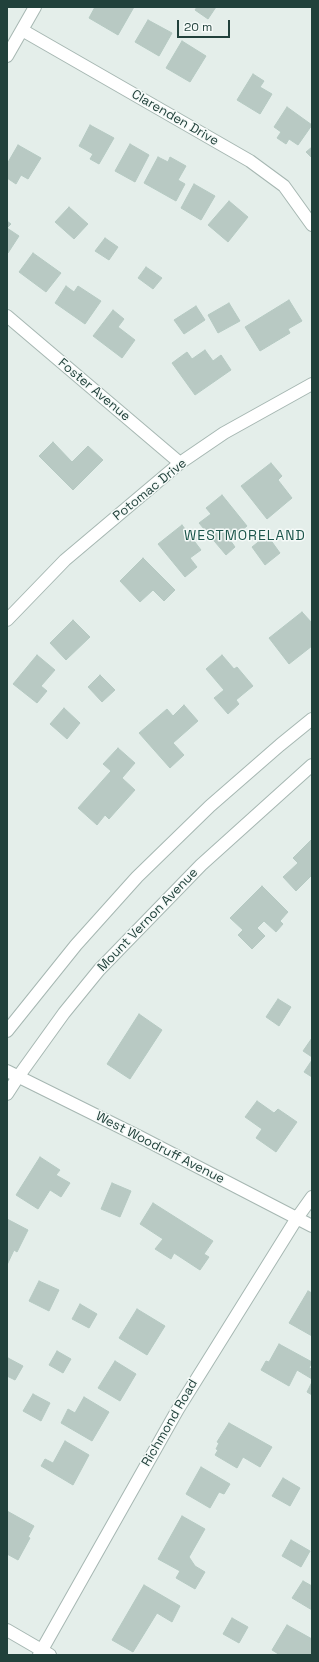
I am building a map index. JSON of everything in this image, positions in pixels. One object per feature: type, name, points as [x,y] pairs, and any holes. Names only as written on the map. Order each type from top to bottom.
[{"type":"street","points":[[7,56],[35,7]]},
{"type":"street","name":"Clarenden Drive","points":[[22,30],[250,161],[284,186],[312,225]]},
{"type":"street","name":"Foster Avenue","points":[[7,316],[180,463]]},
{"type":"street","name":"Potomac Drive","points":[[7,620],[65,560],[180,463],[224,433],[312,384]]},
{"type":"street","points":[[7,1031],[76,945],[137,877],[210,806],[312,719]]},
{"type":"street","name":"Mount Vernon Avenue","points":[[7,1094],[12,1074],[99,970],[201,865],[312,765]]},
{"type":"street","name":"West Woodruff Avenue","points":[[12,1074],[140,1137],[312,1226]]},
{"type":"street","name":"Richmond Road","points":[[44,1653],[178,1409],[297,1218],[312,1197]]},
{"type":"street","points":[[7,1630],[44,1653]]},
{"type":"building","points":[[95,7],[134,7],[118,35],[89,18]]},
{"type":"building","points":[[197,7],[216,7],[208,19],[195,10]]},
{"type":"building","points":[[148,20],[172,33],[159,56],[135,42]]},
{"type":"building","points":[[182,41],[206,56],[190,82],[166,68]]},
{"type":"building","points":[[253,74],[264,81],[260,87],[272,94],[260,114],[237,100]]},
{"type":"building","points":[[287,107],[312,125],[298,145],[289,139],[286,144],[277,138],[281,132],[274,127]]},
{"type":"building","points":[[90,125],[114,138],[99,164],[90,159],[93,154],[79,146]]},
{"type":"building","points":[[130,144],[149,155],[135,182],[115,171]]},
{"type":"building","points":[[18,145],[41,158],[28,179],[21,175],[16,184],[7,178],[7,164]]},
{"type":"building","points":[[312,147],[312,158],[306,152]]},
{"type":"building","points":[[158,157],[168,162],[170,157],[186,166],[178,180],[185,184],[176,201],[144,183]]},
{"type":"building","points":[[194,184],[215,196],[201,220],[181,208]]},
{"type":"building","points":[[229,201],[248,217],[228,242],[208,225]]},
{"type":"building","points":[[69,207],[88,224],[74,239],[55,222]]},
{"type":"building","points":[[7,221],[11,224],[7,228]]},
{"type":"building","points":[[7,228],[19,236],[8,253],[7,252]]},
{"type":"building","points":[[105,238],[118,247],[109,260],[95,251]]},
{"type":"building","points":[[33,253],[61,273],[46,292],[19,272]]},
{"type":"building","points":[[146,267],[162,278],[153,289],[138,278]]},
{"type":"building","points":[[66,286],[74,292],[78,286],[101,301],[85,324],[55,303]]},
{"type":"building","points":[[289,300],[302,321],[288,329],[290,333],[260,351],[245,327]]},
{"type":"building","points":[[229,303],[240,321],[218,333],[208,315]]},
{"type":"building","points":[[196,306],[205,320],[184,334],[174,320]]},
{"type":"building","points":[[113,310],[124,319],[118,327],[135,340],[122,358],[93,336]]},
{"type":"building","points":[[205,350],[213,361],[221,355],[231,370],[195,395],[172,363],[187,352],[192,359]]},
{"type":"building","points":[[53,442],[72,462],[88,446],[103,460],[73,490],[39,456]]},
{"type":"building","points":[[271,463],[282,476],[278,480],[292,498],[267,519],[241,486]]},
{"type":"building","points":[[222,495],[247,526],[230,540],[235,547],[226,555],[199,523],[211,514],[206,508]]},
{"type":"building","points":[[182,525],[201,550],[190,558],[197,567],[185,577],[158,544]]},
{"type":"building","points":[[267,535],[280,553],[265,565],[252,547]]},
{"type":"building","points":[[143,558],[175,590],[164,601],[153,590],[140,602],[120,581]]},
{"type":"building","points":[[302,612],[312,623],[312,646],[289,664],[269,638]]},
{"type":"building","points":[[73,620],[90,637],[66,660],[50,643]]},
{"type":"building","points":[[37,655],[55,670],[41,686],[47,691],[37,703],[13,684]]},
{"type":"building","points":[[222,655],[234,669],[237,667],[253,686],[236,700],[239,704],[228,714],[214,698],[224,690],[206,669]]},
{"type":"building","points":[[100,675],[115,690],[102,702],[88,687]]},
{"type":"building","points":[[184,705],[198,721],[173,743],[184,755],[170,768],[139,733],[167,709],[173,716]]},
{"type":"building","points":[[64,708],[80,723],[67,739],[50,724]]},
{"type":"building","points":[[118,748],[135,763],[122,778],[135,790],[109,819],[105,815],[97,825],[78,808],[111,771],[103,764]]},
{"type":"building","points":[[312,839],[312,875],[296,891],[283,877],[298,863],[293,858]]},
{"type":"building","points":[[262,886],[288,912],[280,921],[283,924],[276,932],[264,921],[257,928],[265,936],[252,949],[238,935],[243,930],[230,918]]},
{"type":"building","points":[[278,999],[291,1007],[279,1026],[266,1017]]},
{"type":"building","points":[[139,1014],[162,1030],[130,1079],[107,1064]]},
{"type":"building","points":[[312,1038],[312,1057],[303,1051]]},
{"type":"building","points":[[312,1060],[312,1077],[304,1072]]},
{"type":"building","points":[[257,1101],[274,1113],[278,1109],[297,1122],[276,1152],[256,1138],[262,1129],[245,1117]]},
{"type":"building","points":[[40,1157],[60,1170],[56,1175],[70,1183],[61,1197],[50,1190],[38,1209],[16,1195]]},
{"type":"building","points":[[112,1183],[131,1191],[120,1217],[101,1209]]},
{"type":"building","points":[[153,1203],[213,1241],[204,1254],[209,1257],[200,1270],[174,1253],[171,1259],[155,1249],[163,1239],[140,1224]]},
{"type":"building","points":[[7,1219],[28,1230],[17,1252],[14,1250],[7,1265]]},
{"type":"building","points":[[39,1281],[59,1290],[49,1311],[29,1301]]},
{"type":"building","points":[[308,1291],[312,1293],[312,1336],[289,1323]]},
{"type":"building","points":[[80,1304],[97,1314],[89,1328],[72,1319]]},
{"type":"building","points":[[137,1309],[165,1326],[147,1355],[119,1338]]},
{"type":"building","points":[[279,1344],[312,1362],[309,1368],[312,1369],[312,1379],[297,1370],[289,1386],[261,1370],[266,1361],[269,1362]]},
{"type":"building","points":[[57,1351],[71,1359],[63,1373],[49,1365]]},
{"type":"building","points":[[8,1358],[23,1366],[15,1380],[7,1376]]},
{"type":"building","points":[[115,1361],[136,1374],[120,1401],[98,1388]]},
{"type":"building","points":[[312,1382],[312,1395],[307,1392]]},
{"type":"building","points":[[33,1394],[50,1403],[41,1421],[23,1411]]},
{"type":"building","points":[[84,1397],[109,1412],[92,1441],[61,1423],[68,1409],[75,1413]]},
{"type":"building","points":[[229,1423],[272,1447],[260,1467],[243,1457],[237,1468],[215,1455],[218,1450],[216,1449],[219,1443],[217,1442]]},
{"type":"building","points":[[65,1441],[89,1455],[73,1485],[41,1466],[45,1459],[53,1463]]},
{"type":"building","points":[[201,1467],[230,1484],[224,1494],[219,1492],[210,1508],[186,1494]]},
{"type":"building","points":[[283,1478],[300,1488],[290,1506],[272,1496]]},
{"type":"building","points":[[7,1511],[34,1526],[28,1537],[30,1538],[18,1560],[7,1554]]},
{"type":"building","points":[[182,1516],[205,1529],[189,1557],[195,1566],[205,1572],[195,1589],[176,1578],[180,1571],[158,1559]]},
{"type":"building","points":[[291,1540],[310,1551],[301,1567],[282,1556]]},
{"type":"building","points":[[303,1581],[312,1586],[312,1610],[292,1598]]},
{"type":"building","points":[[144,1585],[180,1606],[172,1622],[157,1613],[133,1652],[112,1640]]},
{"type":"building","points":[[232,1618],[248,1627],[239,1643],[223,1634]]},
{"type":"building","points":[[287,1625],[312,1639],[312,1655],[280,1655],[272,1650]]},
{"type":"district","name":"WESTMORELAND","points":[[245,536]]}]
